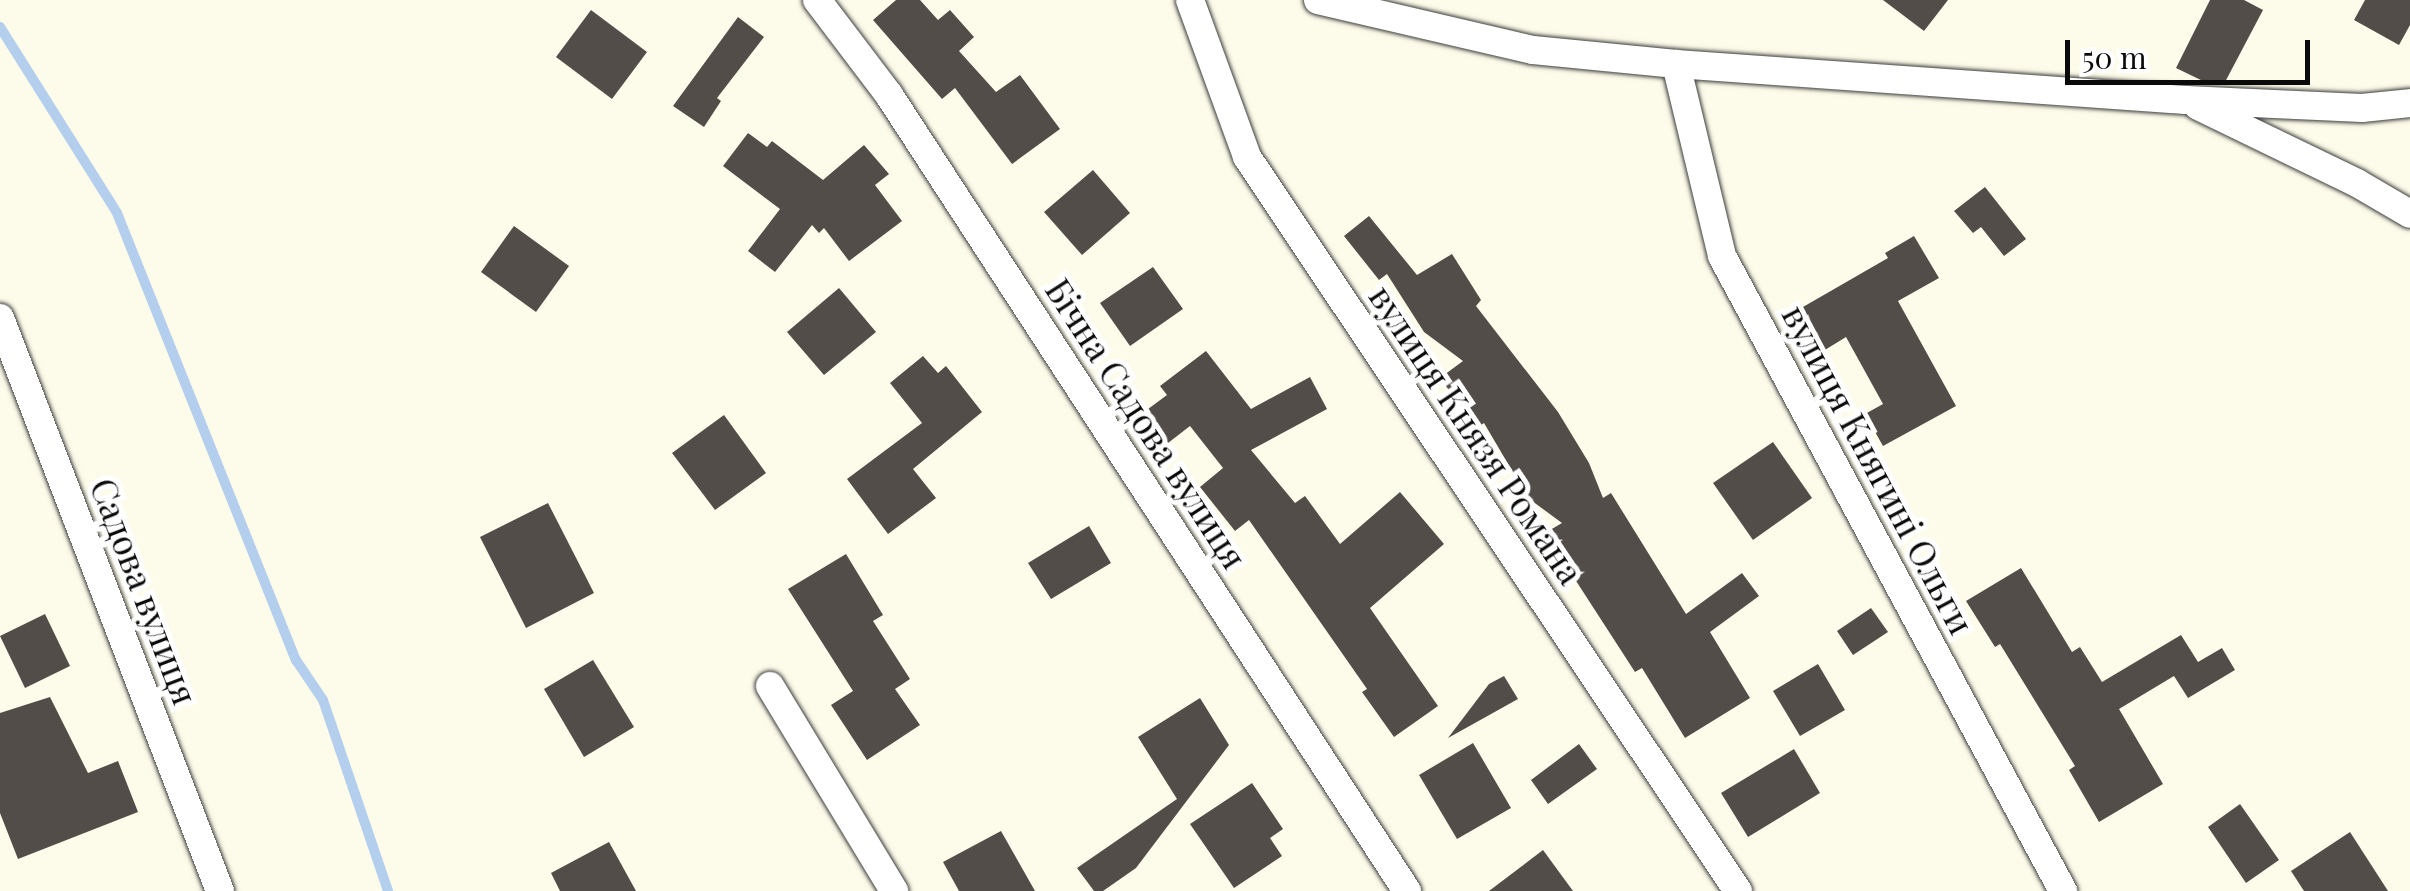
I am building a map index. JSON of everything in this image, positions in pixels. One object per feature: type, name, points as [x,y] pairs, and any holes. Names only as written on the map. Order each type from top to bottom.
[{"type":"street","name":"Бічна Садова вулиця","points":[[817,0],[900,112],[1407,891]]},
{"type":"street","name":"вулиця Князя Романа","points":[[1190,0],[1248,157],[1738,891]]},
{"type":"street","points":[[1318,0],[1533,50],[1676,64],[2186,100],[2362,108],[2410,103]]},
{"type":"street","name":"вулиця Княгині Ольги","points":[[1676,64],[1722,256],[2063,891]]},
{"type":"street","points":[[2186,100],[2357,183],[2410,214]]},
{"type":"street","name":"Садова вулиця","points":[[0,318],[220,891]]},
{"type":"street","points":[[770,686],[894,891]]},
{"type":"building","points":[[896,0],[920,0],[938,20],[950,10],[974,37],[959,51],[996,92],[1020,75],[1060,129],[1012,164],[955,88],[942,99],[873,20]]},
{"type":"building","points":[[1883,0],[1948,0],[1924,31]]},
{"type":"building","points":[[2210,0],[2244,0],[2263,10],[2224,84],[2207,83],[2176,68]]},
{"type":"building","points":[[2365,0],[2410,0],[2410,25],[2399,45],[2354,20]]},
{"type":"building","points":[[591,10],[647,52],[612,99],[556,57]]},
{"type":"building","points":[[738,17],[764,37],[717,98],[721,101],[704,127],[673,106]]},
{"type":"building","points":[[748,133],[767,147],[772,141],[823,180],[864,145],[889,174],[875,185],[902,221],[849,261],[824,228],[819,233],[812,225],[775,272],[748,251],[780,209],[723,166]]},
{"type":"building","points":[[1093,170],[1130,213],[1082,255],[1044,212]]},
{"type":"building","points":[[1985,187],[2026,239],[2004,256],[1981,227],[1973,233],[1954,211]]},
{"type":"building","points":[[1369,216],[1417,275],[1452,254],[1481,300],[1476,306],[1558,412],[1589,463],[1603,498],[1611,493],[1686,614],[1742,573],[1759,596],[1710,632],[1750,698],[1685,738],[1642,668],[1635,672],[1545,533],[1562,523],[1528,498],[1484,423],[1477,428],[1440,378],[1463,361],[1424,332],[1387,274],[1379,280],[1344,236]]},
{"type":"building","points":[[514,226],[569,266],[536,312],[481,272]]},
{"type":"building","points":[[1914,236],[1939,278],[1898,301],[1956,406],[1883,446],[1865,414],[1883,404],[1846,337],[1820,353],[1796,311],[1888,258],[1885,253]]},
{"type":"building","points":[[1153,267],[1183,309],[1130,346],[1100,303]]},
{"type":"building","points":[[839,288],[876,332],[824,375],[787,332]]},
{"type":"building","points":[[1206,351],[1251,409],[1310,377],[1327,409],[1251,450],[1295,503],[1305,496],[1340,544],[1400,492],[1444,544],[1370,608],[1438,706],[1394,737],[1362,692],[1367,689],[1249,520],[1235,531],[1200,487],[1223,468],[1190,426],[1168,443],[1144,412],[1167,395],[1160,386]]},
{"type":"building","points":[[923,356],[938,373],[946,366],[982,412],[913,469],[936,498],[888,534],[847,479],[922,423],[890,383]]},
{"type":"building","points":[[724,415],[766,473],[715,510],[672,453]]},
{"type":"building","points":[[1773,442],[1812,498],[1753,540],[1713,483]]},
{"type":"building","points":[[548,503],[594,593],[526,628],[480,537]]},
{"type":"building","points":[[1089,526],[1111,563],[1051,599],[1028,563]]},
{"type":"building","points":[[846,554],[883,615],[873,621],[910,679],[895,689],[920,725],[867,760],[831,705],[853,691],[788,589]]},
{"type":"building","points":[[2021,568],[2072,652],[2080,647],[2102,682],[2181,635],[2198,662],[2222,648],[2235,670],[2188,698],[2174,676],[2119,709],[2163,784],[2099,822],[2069,770],[2075,766],[2000,644],[1995,647],[1966,601]]},
{"type":"building","points":[[1871,608],[1888,632],[1853,655],[1837,631]]},
{"type":"building","points":[[45,614],[70,666],[25,688],[0,636]]},
{"type":"building","points":[[593,660],[634,727],[584,757],[544,689]]},
{"type":"building","points":[[1818,664],[1845,710],[1800,736],[1773,691]]},
{"type":"building","points":[[1504,676],[1518,699],[1448,738],[1489,684]]},
{"type":"building","points":[[50,697],[88,773],[118,761],[138,812],[18,859],[0,813],[0,713]]},
{"type":"building","points":[[1200,698],[1229,745],[1136,868],[1103,891],[1094,891],[1077,868],[1177,799],[1138,737]]},
{"type":"building","points":[[1473,743],[1511,808],[1457,839],[1419,775]]},
{"type":"building","points":[[1579,744],[1597,769],[1548,804],[1531,780]]},
{"type":"building","points":[[1794,749],[1820,793],[1748,837],[1721,793]]},
{"type":"building","points":[[1252,783],[1283,829],[1270,838],[1282,856],[1234,888],[1190,824]]},
{"type":"building","points":[[2240,804],[2279,860],[2246,883],[2208,827]]},
{"type":"building","points":[[1001,831],[1035,891],[959,891],[943,862]]},
{"type":"building","points":[[2350,832],[2388,891],[2304,891],[2291,871]]},
{"type":"building","points":[[609,842],[636,891],[560,891],[551,873]]},
{"type":"building","points":[[1543,850],[1573,891],[1489,891]]},
{"type":"waterway","points":[[0,27],[117,213],[296,660],[323,700],[388,891]]}]
